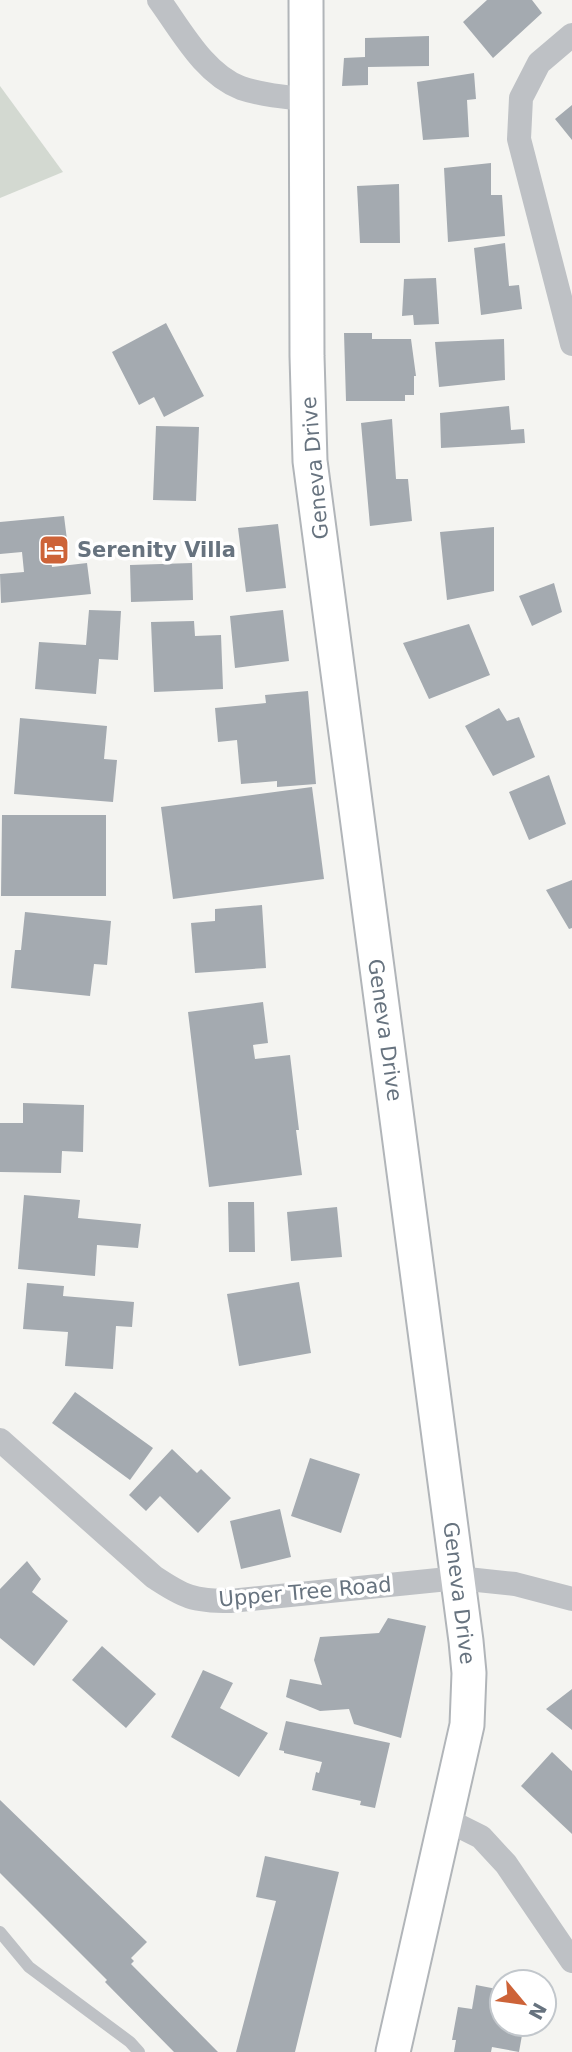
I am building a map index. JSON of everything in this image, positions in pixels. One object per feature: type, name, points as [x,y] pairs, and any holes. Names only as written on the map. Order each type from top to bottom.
[{"type":"street","points":[[159,0],[200,56],[223,78],[239,87],[263,94],[307,99]]},
{"type":"street","name":"Geneva Drive","points":[[306,0],[310,461],[458,1578],[466,1641],[469,1699],[467,1726],[393,2052]]},
{"type":"street","points":[[572,35],[539,62],[521,98],[519,139],[572,344]]},
{"type":"street","name":"Upper Tree Road","points":[[0,1440],[154,1577],[180,1594],[202,1601],[230,1601],[458,1578],[515,1584],[572,1599]]},
{"type":"street","points":[[445,1819],[481,1837],[506,1864],[572,1961]]},
{"type":"lane","points":[[0,1932],[29,1967],[130,2042],[139,2052]]},
{"type":"shaded area","points":[[0,86],[63,172],[0,198]]},
{"type":"building","points":[[487,0],[532,0],[542,13],[493,58],[463,22]]},
{"type":"building","points":[[429,36],[429,66],[368,67],[368,85],[342,86],[344,58],[365,57],[365,38]]},
{"type":"building","points":[[474,73],[476,99],[467,100],[469,137],[423,140],[417,82]]},
{"type":"building","points":[[572,105],[572,140],[555,119]]},
{"type":"building","points":[[491,163],[491,195],[502,195],[505,236],[448,242],[444,168]]},
{"type":"building","points":[[399,184],[400,243],[360,243],[357,186]]},
{"type":"building","points":[[505,243],[509,286],[519,285],[522,309],[481,315],[474,248]]},
{"type":"building","points":[[436,278],[439,324],[414,325],[413,315],[402,316],[404,279]]},
{"type":"building","points":[[166,323],[204,396],[164,417],[154,397],[139,405],[112,352]]},
{"type":"building","points":[[344,333],[372,333],[372,339],[411,339],[416,376],[414,395],[405,395],[405,401],[346,401]]},
{"type":"building","points":[[504,339],[505,380],[439,387],[435,342]]},
{"type":"building","points":[[509,406],[511,430],[524,429],[525,443],[441,448],[440,413]]},
{"type":"building","points":[[392,419],[396,479],[408,479],[412,521],[370,526],[361,423]]},
{"type":"building","points":[[156,426],[199,427],[196,501],[153,500]]},
{"type":"building","points":[[64,516],[67,540],[49,542],[52,567],[87,563],[91,594],[1,603],[0,574],[24,572],[22,552],[0,554],[0,522]]},
{"type":"building","points":[[278,524],[286,588],[246,592],[238,528]]},
{"type":"building","points":[[494,527],[494,591],[447,600],[440,532]]},
{"type":"building","points":[[192,563],[193,600],[131,602],[130,565]]},
{"type":"building","points":[[554,583],[562,612],[532,626],[519,596]]},
{"type":"building","points":[[89,610],[121,611],[118,660],[99,659],[96,694],[35,689],[39,642],[86,645]]},
{"type":"building","points":[[283,610],[289,661],[235,668],[230,616]]},
{"type":"building","points":[[194,621],[195,636],[221,635],[223,689],[154,692],[151,622]]},
{"type":"building","points":[[469,624],[490,675],[429,699],[403,643]]},
{"type":"building","points":[[308,691],[316,784],[277,787],[277,781],[241,784],[237,740],[218,742],[215,708],[266,703],[265,695]]},
{"type":"building","points":[[499,708],[507,721],[519,717],[535,757],[493,776],[465,726]]},
{"type":"building","points":[[20,718],[107,726],[104,759],[117,760],[113,802],[14,794]]},
{"type":"building","points":[[549,775],[566,824],[529,840],[509,792]]},
{"type":"building","points":[[312,787],[324,879],[173,899],[161,807]]},
{"type":"building","points":[[2,815],[106,815],[106,896],[1,896]]},
{"type":"building","points":[[572,880],[572,928],[569,929],[546,890]]},
{"type":"building","points":[[262,905],[266,968],[195,973],[191,923],[215,921],[215,909]]},
{"type":"building","points":[[25,912],[111,921],[107,965],[94,964],[90,996],[11,988],[15,950],[21,950]]},
{"type":"building","points":[[263,1002],[268,1043],[253,1045],[255,1059],[290,1055],[302,1175],[209,1187],[188,1012]]},
{"type":"building","points":[[23,1103],[84,1105],[83,1152],[62,1151],[61,1173],[0,1172],[0,1123],[23,1123]]},
{"type":"building","points":[[24,1195],[80,1200],[78,1218],[141,1224],[138,1248],[97,1245],[95,1276],[18,1269]]},
{"type":"building","points":[[228,1202],[254,1202],[255,1252],[229,1252]]},
{"type":"building","points":[[337,1207],[342,1257],[291,1261],[287,1212]]},
{"type":"building","points":[[299,1282],[311,1353],[239,1366],[227,1294]]},
{"type":"building","points":[[27,1283],[64,1286],[63,1296],[134,1302],[132,1327],[116,1326],[113,1369],[65,1366],[68,1332],[23,1329]]},
{"type":"building","points":[[75,1392],[153,1448],[130,1480],[52,1423]]},
{"type":"building","points":[[172,1449],[197,1473],[201,1469],[231,1498],[198,1533],[160,1496],[146,1511],[129,1495]]},
{"type":"building","points":[[310,1458],[360,1474],[341,1533],[291,1516]]},
{"type":"building","points":[[280,1509],[291,1557],[241,1569],[230,1521]]},
{"type":"building","points":[[27,1561],[41,1579],[32,1592],[68,1621],[34,1666],[0,1638],[0,1589]]},
{"type":"building","points":[[388,1618],[426,1626],[401,1738],[354,1724],[349,1709],[320,1711],[286,1697],[290,1679],[322,1685],[314,1660],[320,1637],[379,1633]]},
{"type":"building","points":[[102,1646],[156,1694],[126,1728],[72,1680]]},
{"type":"building","points":[[203,1670],[233,1683],[220,1708],[268,1733],[239,1777],[171,1737]]},
{"type":"building","points":[[572,1689],[572,1730],[546,1709]]},
{"type":"building","points":[[286,1721],[390,1743],[375,1808],[360,1805],[361,1801],[312,1790],[316,1772],[319,1773],[322,1762],[279,1750]]},
{"type":"building","points":[[552,1752],[572,1771],[572,1834],[521,1786]]},
{"type":"building","points":[[0,1800],[147,1942],[131,1958],[134,1961],[131,1964],[218,2052],[174,2052],[105,1982],[107,1980],[0,1873]]},
{"type":"building","points":[[265,1856],[339,1872],[295,2052],[236,2052],[276,1901],[256,1897]]},
{"type":"building","points":[[476,1985],[488,1987],[488,2038],[522,2038],[519,2052],[492,2047],[491,2052],[454,2052],[456,2040],[452,2040],[458,2007],[472,2009]]},
{"type":"place","name":"Serenity Villa","points":[[54,550]]}]
